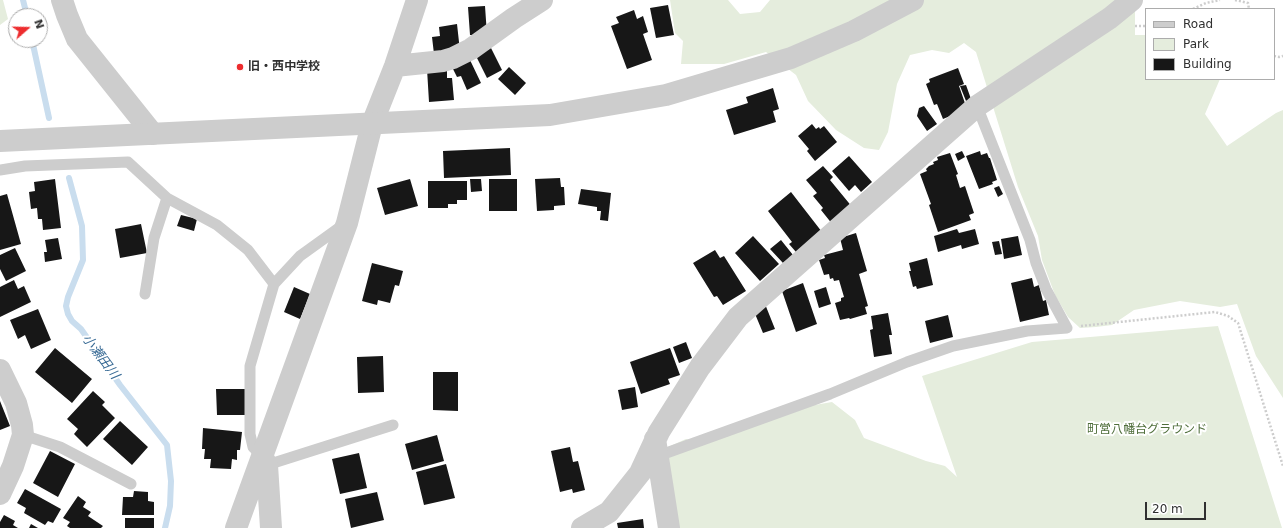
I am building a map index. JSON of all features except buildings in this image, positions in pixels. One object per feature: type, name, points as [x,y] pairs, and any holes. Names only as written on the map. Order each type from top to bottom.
[{"type":"street","points":[[62,0],[77,39],[153,134]]},
{"type":"street","points":[[236,528],[265,460],[347,222],[372,124],[395,66],[417,0]]},
{"type":"street","points":[[395,66],[443,61],[453,58],[471,48],[542,0]]},
{"type":"street","points":[[0,141],[550,115],[666,95],[791,58],[854,31],[913,0]]},
{"type":"street","points":[[582,528],[609,512],[640,473],[656,448],[700,367],[738,317],[977,106],[1110,18],[1132,0]]},
{"type":"street","points":[[0,370],[16,404],[22,425],[23,435],[13,466],[0,494]]},
{"type":"street","points":[[656,448],[669,528]]},
{"type":"street","points":[[265,460],[271,528]]},
{"type":"lane","points":[[656,448],[830,394],[907,362],[953,346],[1027,331],[1067,328],[1046,289],[1036,263],[1030,240],[977,106]]},
{"type":"lane","points":[[0,170],[24,166],[128,162],[167,198],[217,225],[248,250],[274,284]]},
{"type":"lane","points":[[145,294],[154,238],[167,198]]},
{"type":"lane","points":[[347,222],[300,256],[274,284],[250,366],[250,434],[253,447],[265,460],[393,425]]},
{"type":"lane","points":[[23,435],[60,447],[131,484]]},
{"type":"path","points":[[1195,8],[1206,3],[1220,0]]},
{"type":"path","points":[[1236,0],[1248,3],[1249,8]]},
{"type":"path","points":[[1067,328],[1215,312],[1228,316],[1238,323],[1283,466]]},
{"type":"green space","points":[[0,0],[3,0],[8,19],[0,25]]},
{"type":"green space","points":[[670,0],[728,0],[740,14],[760,12],[770,0],[1135,0],[1135,35],[1145,35],[1145,80],[1220,80],[1205,114],[1227,146],[1276,113],[1283,110],[1283,398],[1256,356],[1237,304],[1220,307],[1180,301],[1134,310],[1112,325],[1096,327],[1080,328],[1068,317],[1055,295],[1042,260],[1038,236],[1018,187],[976,52],[964,43],[949,53],[932,50],[910,55],[897,84],[888,132],[879,150],[864,148],[836,130],[808,101],[796,75],[766,52],[724,64],[681,64],[683,41],[675,33]]},
{"type":"green space","name":"町営八幡台グラウンド","points":[[1218,326],[1282,528],[678,528],[668,447],[686,439],[706,443],[809,406],[832,402],[855,420],[864,438],[926,461],[945,466],[957,477],[922,376],[1032,342]]},
{"type":"waterway","name":"小瀬田川","points":[[23,0],[25,8]]},
{"type":"waterway","name":"小瀬田川","points":[[34,48],[49,118]]},
{"type":"waterway","name":"小瀬田川","points":[[69,178],[82,226],[83,260],[68,297],[66,306],[68,314],[72,321],[81,329],[120,385],[167,445],[171,481],[170,506],[165,528]]},
{"type":"place","name":"旧・西中学校","points":[[240,67]]}]
